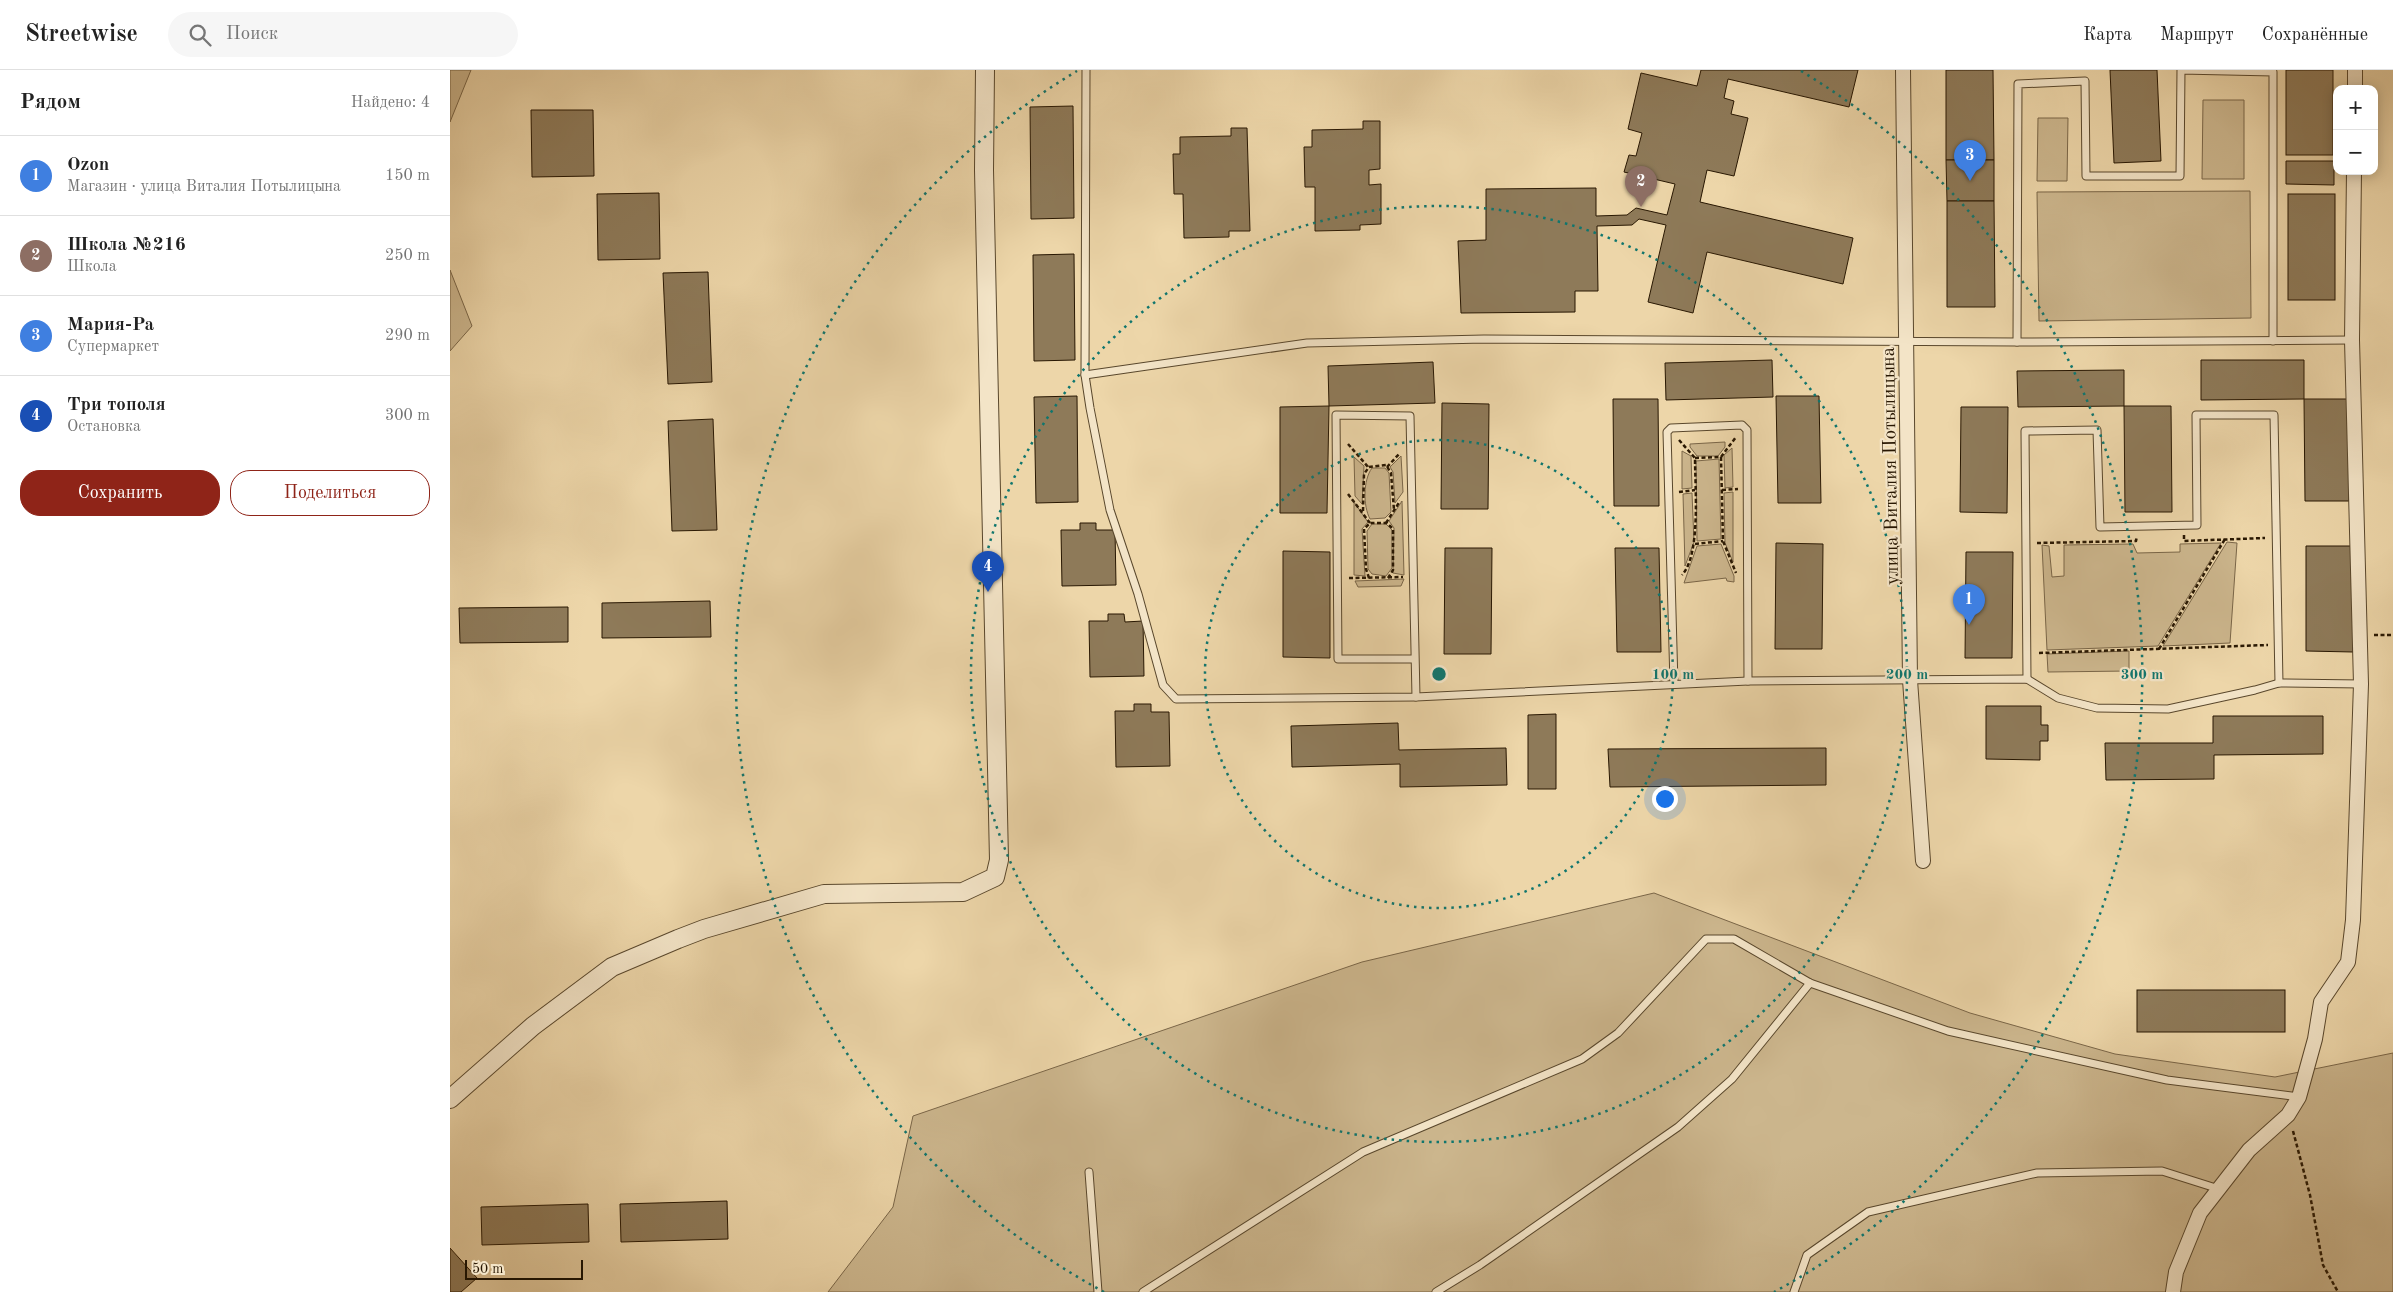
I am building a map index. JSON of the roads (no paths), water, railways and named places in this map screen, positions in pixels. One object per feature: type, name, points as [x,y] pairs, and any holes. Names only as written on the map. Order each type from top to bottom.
[{"type":"street","points":[[450,1099],[533,1026],[612,967],[704,929],[824,894],[964,892],[995,877],[998,850],[984,170],[985,70]]},
{"type":"street","name":"улица Виталия Потылицына","points":[[1903,70],[1910,680],[1923,862]]},
{"type":"street","points":[[2355,70],[2355,85]]},
{"type":"street","points":[[2173,1292],[2176,1272],[2200,1213],[2249,1150],[2288,1115],[2299,1096],[2315,1039],[2321,1002],[2348,962],[2353,920],[2361,684],[2352,340],[2354,175]]},
{"type":"lane","points":[[1086,70],[1085,375],[1110,510],[1138,594],[1163,685],[1176,699],[1416,697],[1748,681],[2028,679],[2058,698],[2098,708],[2168,709],[2279,683],[2361,684]]},
{"type":"lane","points":[[2017,342],[2018,84],[2085,81],[2086,176],[2180,176],[2181,70],[2273,72],[2273,341]]},
{"type":"lane","points":[[1085,375],[1307,342],[1484,339],[2017,342],[2352,340]]},
{"type":"lane","points":[[1415,659],[1338,659],[1336,415],[1410,416],[1416,697]]},
{"type":"lane","points":[[2028,679],[2024,431],[2097,430],[2100,527],[2197,525],[2196,415],[2274,415],[2279,683]]},
{"type":"lane","points":[[1674,684],[1666,434],[1669,429],[1744,425],[1747,430],[1748,681]]},
{"type":"lane","points":[[1143,1292],[1363,1152],[1582,1060],[1618,1033],[1706,939],[1734,939],[1810,983],[1948,1030],[2167,1080],[2299,1096]]},
{"type":"lane","points":[[1436,1292],[1480,1265],[1678,1127],[1732,1079],[1810,983]]},
{"type":"lane","points":[[1089,1172],[1098,1292]]},
{"type":"lane","points":[[1794,1292],[1806,1255],[1868,1212],[2037,1173],[2162,1172],[2219,1189]]},
{"type":"place","name":"Мария-Ра","points":[[1970,181]]},
{"type":"place","name":"Школа №216","points":[[1641,207]]},
{"type":"place","name":"Три тополя","points":[[988,592]]},
{"type":"place","name":"Ozon","points":[[1969,625]]}]
